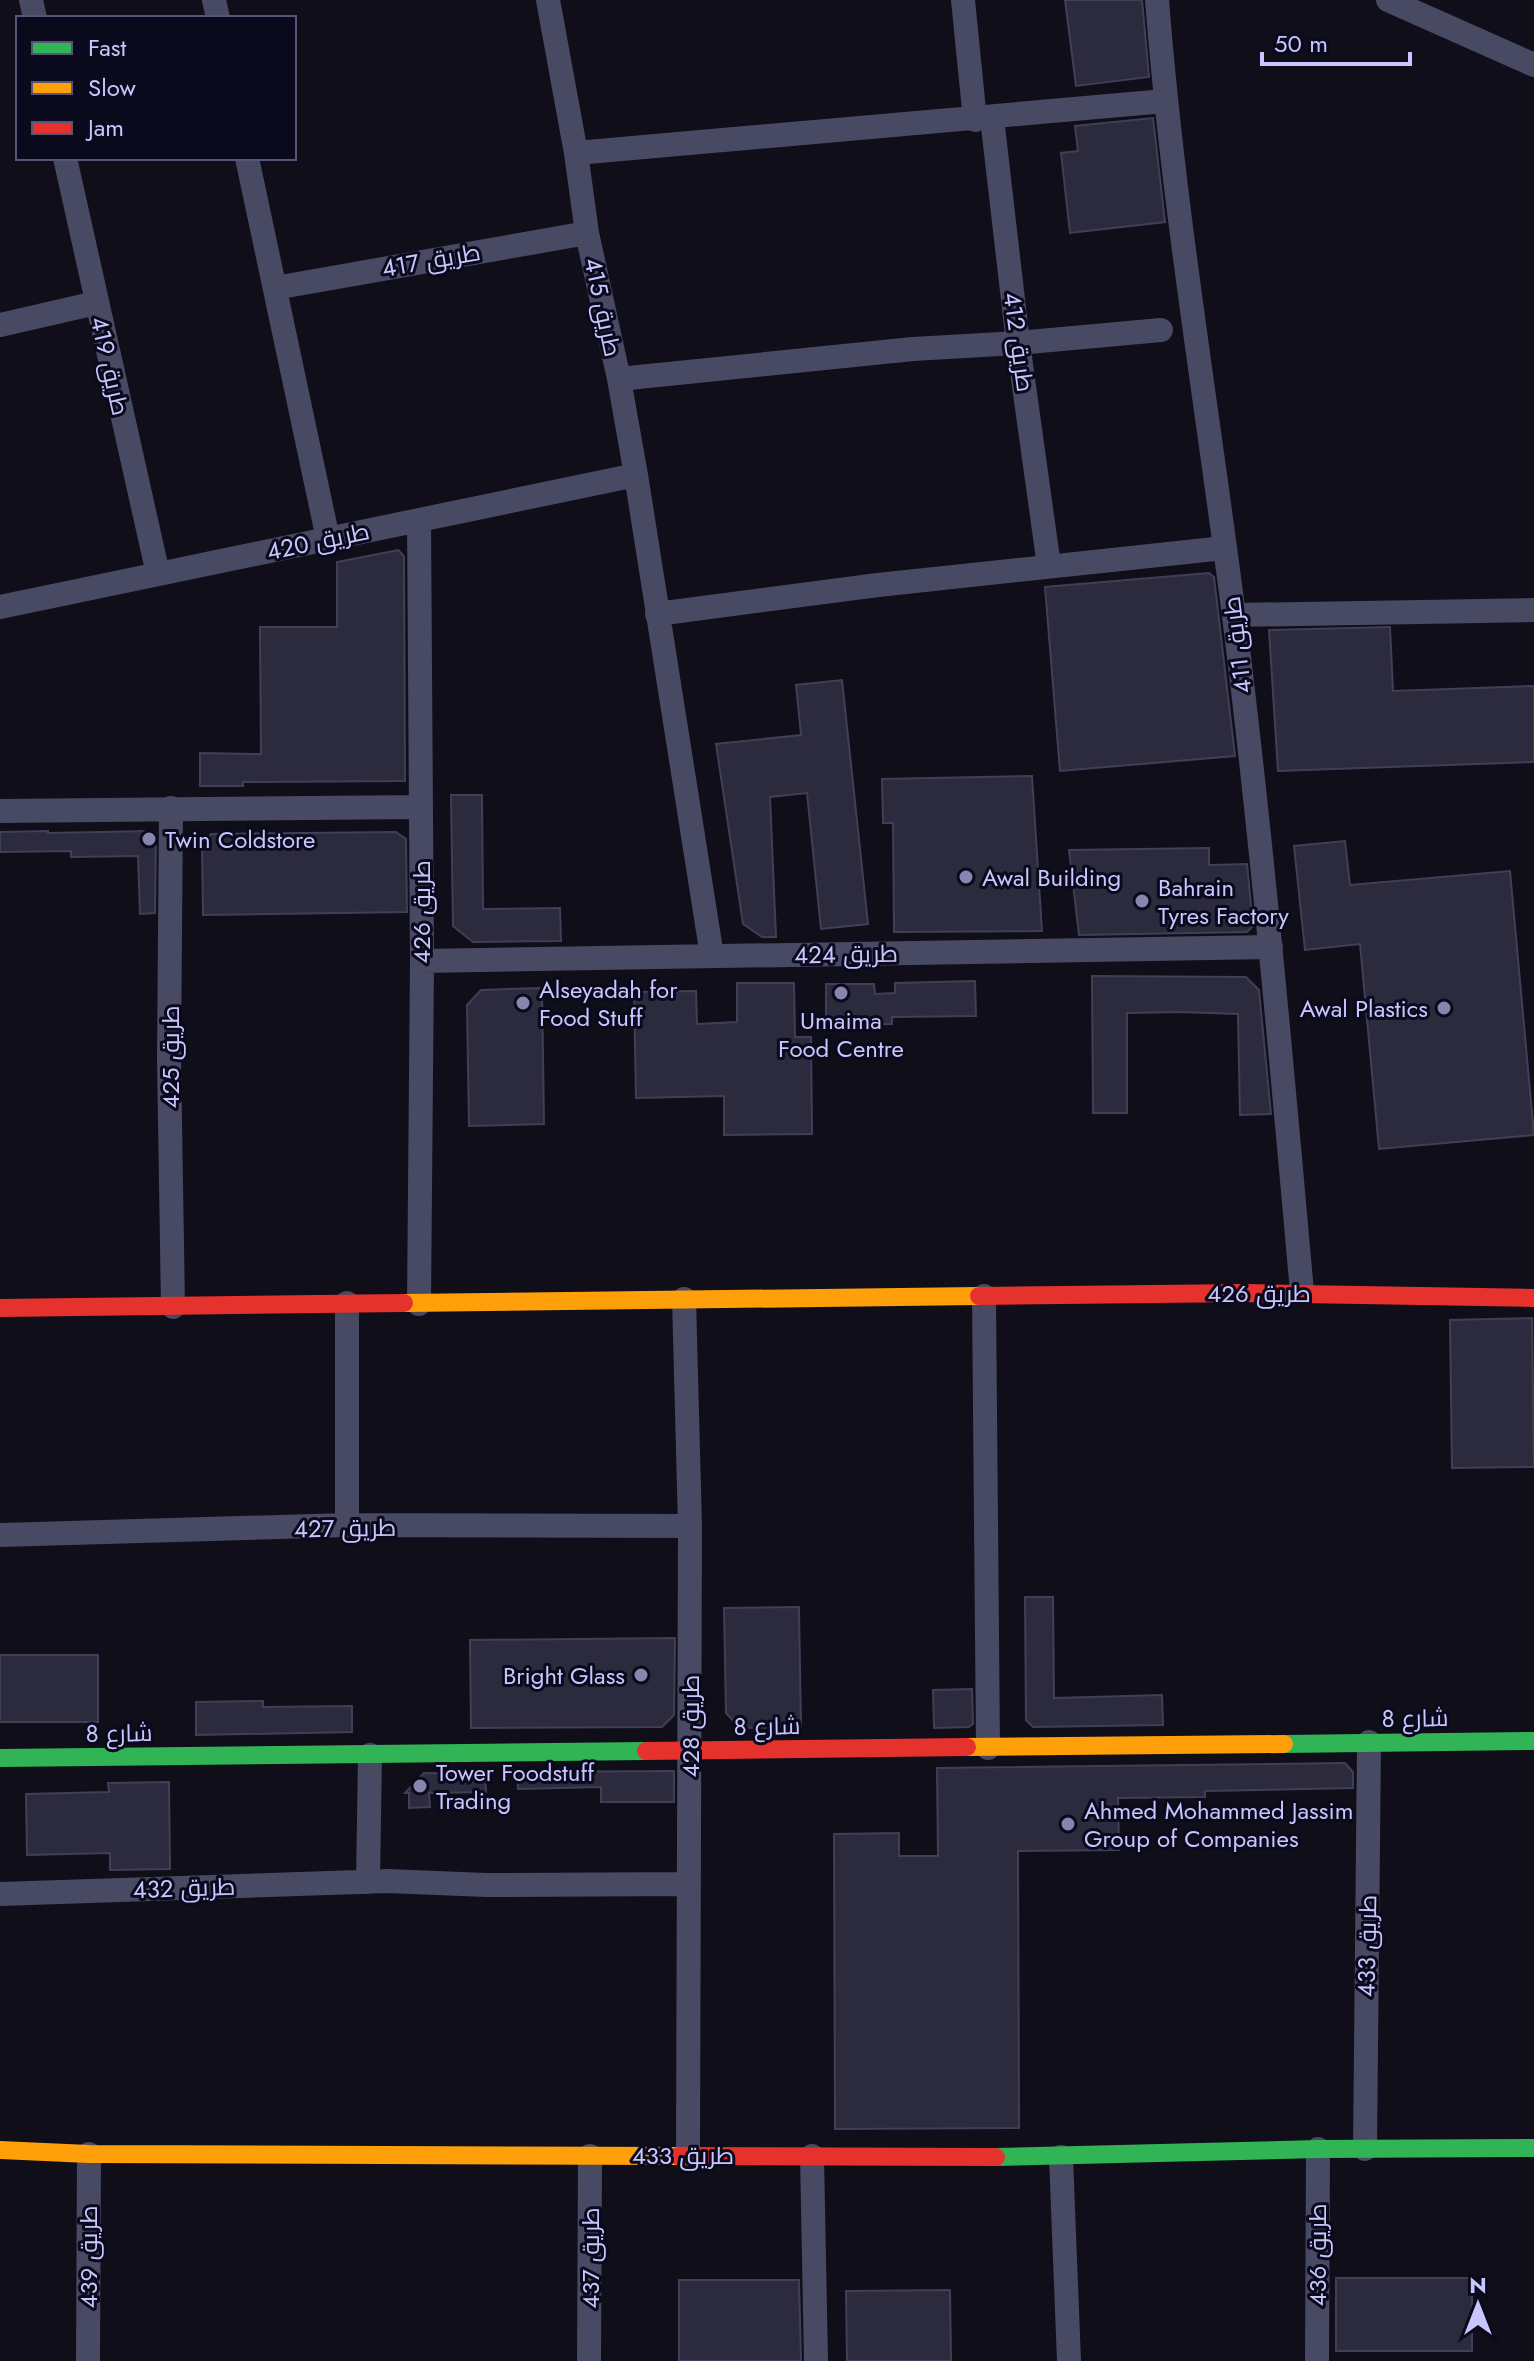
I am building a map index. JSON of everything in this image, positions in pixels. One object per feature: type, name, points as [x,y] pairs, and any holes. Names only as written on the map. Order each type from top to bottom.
[{"type":"street","name":"طريق 415","points":[[548,0],[587,233],[636,475],[712,956]]},
{"type":"street","name":"طريق 412","points":[[963,0],[1018,343],[1049,566]]},
{"type":"street","name":"طريق 411","points":[[1157,0],[1165,101],[1234,615],[1271,947],[1302,1292]]},
{"type":"street","points":[[1388,0],[1534,65]]},
{"type":"street","points":[[576,153],[1165,101]]},
{"type":"street","name":"طريق 419","points":[[65,160],[158,574]]},
{"type":"street","points":[[247,160],[328,539]]},
{"type":"street","name":"طريق 417","points":[[275,288],[587,233]]},
{"type":"street","points":[[0,325],[96,303]]},
{"type":"street","points":[[619,379],[913,349],[1161,330]]},
{"type":"street","name":"طريق 420","points":[[0,607],[636,475]]},
{"type":"street","name":"طريق 426","points":[[419,520],[422,961],[419,1304]]},
{"type":"street","points":[[657,614],[1224,548]]},
{"type":"street","points":[[1234,615],[1534,610]]},
{"type":"street","points":[[0,811],[420,807]]},
{"type":"street","name":"طريق 425","points":[[171,808],[169,1059],[173,1307]]},
{"type":"street","name":"طريق 424","points":[[422,961],[1271,947]]},
{"type":"street","name":"طريق 426","points":[[0,1308],[1302,1292],[1534,1298]]},
{"type":"street","points":[[984,1296],[988,1748]]},
{"type":"street","name":"طريق 428","points":[[684,1299],[690,1526],[688,2154]]},
{"type":"street","points":[[347,1303],[347,1525]]},
{"type":"street","name":"طريق 427","points":[[0,1535],[347,1525],[690,1526]]},
{"type":"street","name":"شارع 8","points":[[0,1758],[1534,1741]]},
{"type":"street","name":"طريق 433","points":[[1365,2149],[1369,1742]]},
{"type":"street","points":[[368,1882],[370,1755]]},
{"type":"street","name":"طريق 432","points":[[0,1894],[368,1882],[688,1884]]},
{"type":"street","name":"طريق 433","points":[[0,2150],[89,2154],[1061,2157],[1318,2149],[1534,2148]]},
{"type":"street","name":"طريق 436","points":[[1317,2361],[1318,2149]]},
{"type":"street","name":"طريق 439","points":[[88,2361],[89,2154]]},
{"type":"street","name":"طريق 437","points":[[589,2361],[590,2156]]},
{"type":"street","points":[[812,2156],[816,2361]]},
{"type":"street","points":[[1061,2157],[1069,2361]]},
{"type":"building","points":[[1065,0],[1142,0],[1149,77],[1076,86]]},
{"type":"building","points":[[1153,118],[1165,222],[1070,233],[1061,153],[1078,151],[1075,126]]},
{"type":"building","points":[[398,550],[404,556],[405,781],[243,782],[243,786],[200,786],[200,753],[261,754],[260,627],[337,627],[337,562]]},
{"type":"building","points":[[1209,573],[1214,577],[1235,756],[1060,771],[1045,587]]},
{"type":"building","points":[[1390,627],[1393,691],[1534,686],[1534,762],[1278,771],[1269,630]]},
{"type":"building","points":[[842,680],[868,924],[821,929],[807,793],[770,797],[776,937],[762,937],[743,924],[716,744],[801,735],[796,685]]},
{"type":"building","name":"Awal Building","points":[[1032,776],[1042,931],[894,932],[893,823],[883,823],[882,779]]},
{"type":"building","points":[[451,795],[482,795],[483,909],[560,908],[561,941],[473,942],[453,926]]},
{"type":"building","points":[[152,831],[156,834],[155,913],[140,914],[138,856],[71,857],[71,851],[0,852],[0,832]]},
{"type":"building","points":[[396,832],[406,839],[407,912],[203,915],[202,844],[211,834]]},
{"type":"building","name":"Awal Plastics","points":[[1345,841],[1350,885],[1510,871],[1534,1135],[1379,1149],[1360,944],[1305,950],[1294,846]]},
{"type":"building","name":"Bahrain Tyres Factory","points":[[1209,848],[1209,865],[1247,864],[1253,926],[1247,932],[1079,935],[1069,850]]},
{"type":"building","points":[[1092,976],[1246,977],[1259,990],[1271,1114],[1240,1115],[1238,1014],[1180,1012],[1127,1013],[1127,1113],[1093,1113]]},
{"type":"building","points":[[975,981],[976,1016],[892,1017],[892,1024],[826,1025],[826,984],[874,984],[875,994],[895,993],[895,983]]},
{"type":"building","points":[[737,983],[794,983],[795,1037],[811,1037],[812,1134],[724,1135],[724,1096],[636,1098],[634,992],[696,991],[697,1024],[737,1022]]},
{"type":"building","points":[[542,988],[544,1124],[469,1126],[467,1005],[481,990]]},
{"type":"building","points":[[1532,1318],[1534,1467],[1452,1468],[1450,1320]]},
{"type":"building","points":[[1025,1597],[1053,1597],[1054,1698],[1162,1695],[1163,1725],[1033,1727],[1026,1720]]},
{"type":"building","points":[[799,1607],[801,1727],[740,1728],[726,1713],[724,1608]]},
{"type":"building","points":[[675,1638],[674,1715],[662,1727],[471,1728],[470,1640]]},
{"type":"building","points":[[0,1655],[98,1655],[98,1722],[0,1722]]},
{"type":"building","points":[[972,1689],[973,1724],[969,1727],[934,1728],[933,1690]]},
{"type":"building","points":[[263,1701],[263,1707],[352,1706],[352,1732],[196,1735],[196,1702]]},
{"type":"building","points":[[1345,1763],[1353,1772],[1353,1788],[1205,1791],[1205,1797],[1118,1798],[1119,1850],[1018,1851],[1019,2128],[835,2129],[834,1834],[899,1833],[899,1856],[938,1856],[937,1768]]},
{"type":"building","points":[[674,1771],[674,1802],[601,1802],[601,1787],[518,1789],[517,1772]]},
{"type":"building","points":[[424,1773],[485,1774],[486,1792],[429,1793],[430,1807],[409,1808],[409,1793],[405,1793]]},
{"type":"building","points":[[169,1782],[170,1869],[110,1870],[110,1853],[27,1855],[26,1794],[109,1792],[108,1783]]},
{"type":"building","points":[[1336,2278],[1472,2278],[1472,2351],[1336,2351]]},
{"type":"building","points":[[679,2280],[799,2280],[801,2361],[679,2361]]},
{"type":"building","points":[[950,2290],[951,2361],[847,2361],[846,2291]]},
{"type":"traffic: fast","points":[[1284,1744],[1534,1741]]},
{"type":"traffic: fast","points":[[0,1758],[646,1751]]},
{"type":"traffic: fast","points":[[996,2157],[1318,2149],[1534,2148]]},
{"type":"traffic: slow","points":[[404,1303],[979,1296]]},
{"type":"traffic: slow","points":[[967,1747],[1284,1744]]},
{"type":"traffic: slow","points":[[0,2150],[89,2154],[678,2156]]},
{"type":"traffic: jam","points":[[979,1296],[1244,1293],[1534,1298]]},
{"type":"traffic: jam","points":[[0,1308],[404,1303]]},
{"type":"traffic: jam","points":[[646,1751],[967,1747]]},
{"type":"traffic: jam","points":[[678,2156],[996,2157]]},
{"type":"place","name":"Twin Coldstore","points":[[149,839]]},
{"type":"place","name":"Awal Building","points":[[966,877]]},
{"type":"place","name":"Bahrain Tyres Factory","points":[[1142,901]]},
{"type":"place","name":"Umaima Food Centre","points":[[841,993]]},
{"type":"place","name":"Alseyadah for Food Stuff","points":[[523,1003]]},
{"type":"place","name":"Awal Plastics","points":[[1444,1008]]},
{"type":"place","name":"Bright Glass","points":[[641,1675]]},
{"type":"place","name":"Tower Foodstuff Trading","points":[[420,1786]]},
{"type":"place","name":"Ahmed Mohammed Jassim Group of Companies","points":[[1068,1824]]}]
